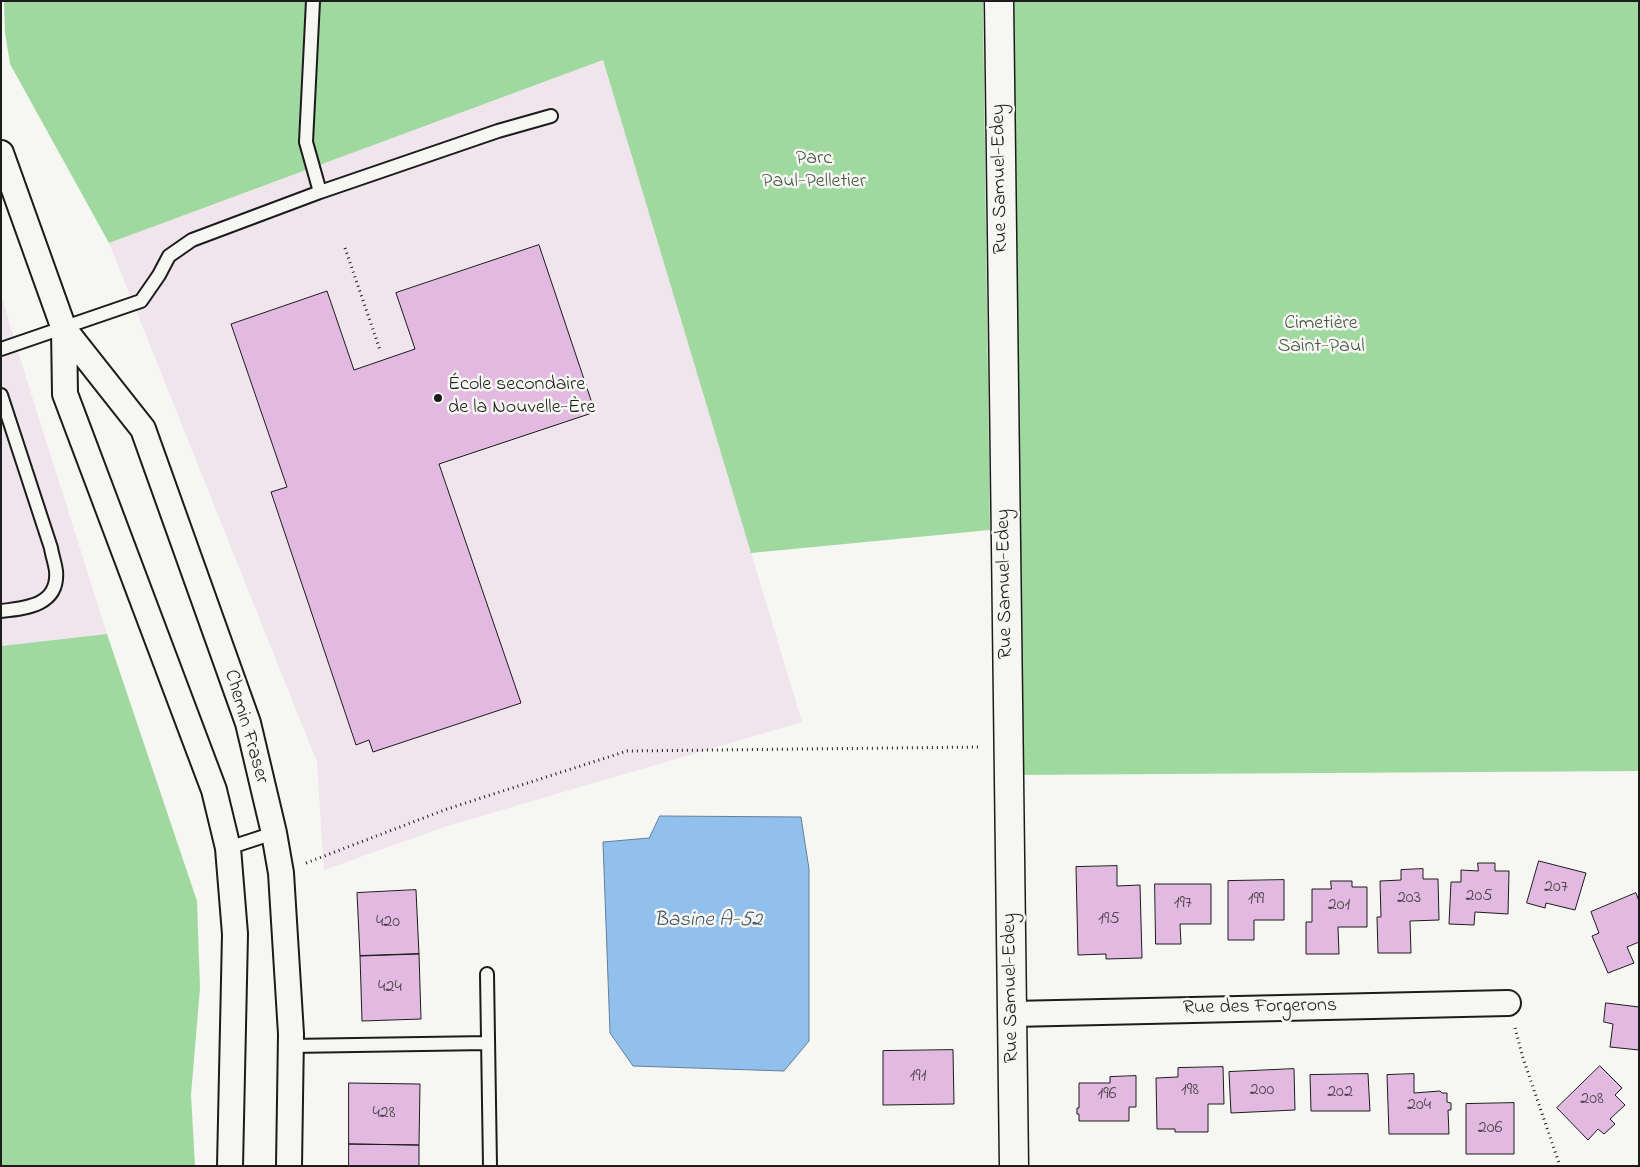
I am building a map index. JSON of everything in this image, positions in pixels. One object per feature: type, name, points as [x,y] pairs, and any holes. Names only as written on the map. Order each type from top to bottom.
[{"type":"street","name":"Rue Samuel-Edey","points":[[999,1],[1014,1166]]},
{"type":"street","name":"Chemin Fraser","points":[[1,153],[64,329],[143,429],[248,723],[274,833],[281,872],[290,1046],[290,1166]]},
{"type":"street","name":"Chemin Fraser","points":[[64,329],[64,394],[214,790],[228,848],[235,934],[230,1166]]},
{"type":"street","name":"Rue des Forgerons","points":[[1012,1014],[1508,1003]]},
{"type":"lane","points":[[313,1],[306,142],[320,192]]},
{"type":"lane","points":[[1,349],[64,329],[141,301],[169,256],[192,240],[320,192],[498,131],[551,116]]},
{"type":"lane","points":[[1,395],[51,548],[56,572],[54,590],[41,603],[1,611]]},
{"type":"lane","points":[[228,848],[274,833]]},
{"type":"lane","points":[[487,974],[490,1166]]},
{"type":"lane","points":[[290,1046],[488,1043]]},
{"type":"path","points":[[345,248],[350,269],[380,350]]},
{"type":"path","points":[[281,872],[447,809],[627,751],[1008,747]]},
{"type":"path","points":[[1508,1003],[1523,1058],[1560,1166]]},
{"type":"shaded area","name":"École secondaire de la Nouvelle-Ère","points":[[603,60],[802,722],[447,826],[324,870],[317,762],[109,243]]},
{"type":"shaded area","points":[[1,294],[24,371],[107,634],[1,646]]},
{"type":"green space","name":"Parc Paul-Pelletier","points":[[4,1],[983,1],[990,530],[751,553],[603,60],[109,243],[10,64],[5,33]]},
{"type":"green space","name":"Cimetière Saint-Paul","points":[[999,1],[1639,1],[1639,771],[1009,775]]},
{"type":"green space","points":[[107,634],[197,901],[200,988],[191,1095],[195,1166],[1,1166],[1,646]]},
{"type":"water","name":"Basine A-52","points":[[660,816],[801,817],[809,869],[809,1041],[784,1071],[633,1066],[610,1033],[603,842],[649,838]]},
{"type":"building","points":[[539,245],[595,412],[439,464],[521,703],[373,752],[369,740],[356,745],[271,492],[287,487],[231,324],[327,291],[354,370],[415,349],[396,293]]},
{"type":"building","points":[[1539,861],[1586,873],[1575,910],[1546,903],[1545,908],[1527,903]]},
{"type":"building","points":[[1478,863],[1495,863],[1495,871],[1509,871],[1508,914],[1475,912],[1474,925],[1449,924],[1451,882],[1461,882],[1461,870],[1478,871]]},
{"type":"building","points":[[1117,866],[1117,886],[1140,885],[1142,958],[1106,959],[1106,954],[1078,955],[1076,867]]},
{"type":"building","points":[[1423,869],[1423,879],[1438,879],[1439,920],[1410,921],[1411,953],[1378,953],[1377,917],[1381,917],[1380,881],[1401,880],[1401,870]]},
{"type":"building","points":[[1284,880],[1284,920],[1254,920],[1254,940],[1228,940],[1228,881]]},
{"type":"building","points":[[1331,881],[1352,881],[1352,887],[1367,887],[1367,927],[1338,927],[1339,954],[1306,954],[1306,922],[1312,922],[1312,889],[1331,889]]},
{"type":"building","points":[[1155,884],[1211,884],[1211,924],[1180,924],[1181,944],[1156,944]]},
{"type":"building","points":[[416,890],[419,954],[360,956],[357,893]]},
{"type":"building","points":[[1636,893],[1639,901],[1639,942],[1627,947],[1634,963],[1608,973],[1592,936],[1599,933],[1591,912]]},
{"type":"building","points":[[419,954],[421,1019],[362,1021],[360,956]]},
{"type":"building","points":[[1606,1003],[1639,1007],[1639,1050],[1610,1047],[1613,1024],[1604,1022]]},
{"type":"building","points":[[953,1050],[954,1104],[883,1105],[883,1051]]},
{"type":"building","points":[[1600,1066],[1622,1088],[1615,1095],[1625,1105],[1610,1119],[1615,1124],[1604,1134],[1598,1129],[1588,1140],[1557,1108]]},
{"type":"building","points":[[1223,1067],[1224,1104],[1208,1104],[1208,1132],[1175,1132],[1175,1129],[1157,1129],[1156,1078],[1178,1077],[1178,1068]]},
{"type":"building","points":[[1294,1069],[1295,1110],[1231,1113],[1229,1072]]},
{"type":"building","points":[[1368,1074],[1370,1111],[1311,1111],[1310,1075]]},
{"type":"building","points":[[1414,1074],[1414,1093],[1440,1091],[1447,1093],[1447,1102],[1451,1103],[1451,1110],[1448,1110],[1449,1134],[1389,1134],[1387,1075]]},
{"type":"building","points":[[1136,1076],[1136,1107],[1129,1107],[1129,1121],[1079,1121],[1077,1108],[1079,1108],[1079,1083],[1110,1083],[1110,1077]]},
{"type":"building","points":[[349,1083],[420,1084],[419,1145],[349,1144]]},
{"type":"building","points":[[1514,1103],[1514,1154],[1466,1154],[1466,1104]]},
{"type":"building","points":[[349,1144],[419,1145],[419,1166],[349,1166]]},
{"type":"place","name":"École secondaire de la Nouvelle-Ère","points":[[438,398]]}]
